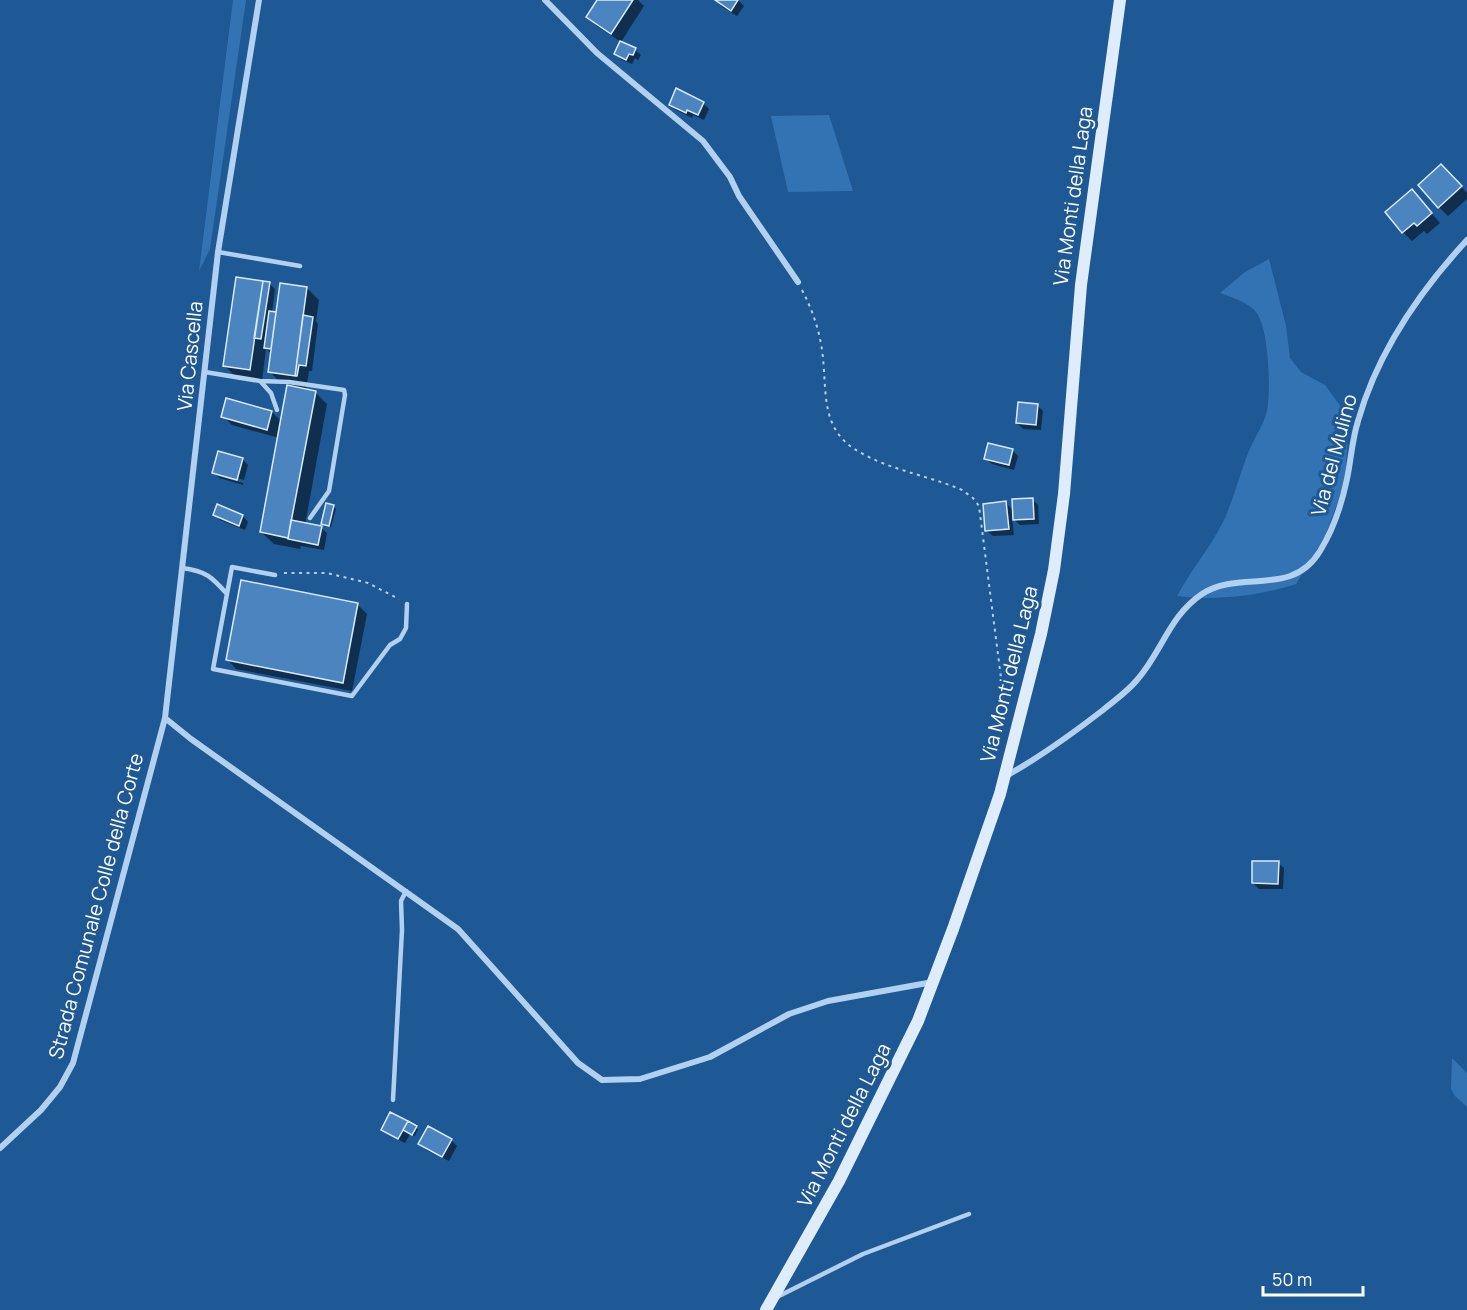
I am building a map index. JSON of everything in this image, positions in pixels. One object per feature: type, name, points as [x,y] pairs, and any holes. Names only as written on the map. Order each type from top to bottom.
[{"type":"street","name":"Via Cascella","points":[[165,718],[218,252],[259,0]]},
{"type":"street","points":[[545,0],[597,53],[704,141],[798,282]]},
{"type":"street","name":"Via Monti della Laga","points":[[770,1305],[829,1199],[912,1035],[934,982],[989,828],[1004,778],[1044,621],[1056,558],[1063,501],[1082,270],[1120,0]]},
{"type":"street","name":"Via del Mulino","points":[[1004,778],[1064,739],[1126,692],[1148,667],[1174,621],[1200,595],[1226,584],[1289,577],[1300,573],[1313,562],[1327,538],[1342,499],[1358,420],[1381,365],[1416,305],[1467,240]]},
{"type":"street","points":[[165,718],[191,739],[458,929],[578,1063],[602,1080],[640,1079],[710,1057],[789,1014],[828,1001],[934,982]]},
{"type":"street","name":"Strada Comunale Colle della Corte","points":[[0,1148],[48,1103],[60,1088],[72,1063],[165,718]]},
{"type":"lane","points":[[218,252],[300,266]]},
{"type":"lane","points":[[204,372],[344,390],[329,491],[310,518]]},
{"type":"lane","points":[[260,381],[271,393],[277,410]]},
{"type":"lane","points":[[274,575],[232,567],[213,669],[352,696],[390,645],[400,639],[406,628],[407,604]]},
{"type":"lane","points":[[182,568],[198,570],[211,576],[227,594]]},
{"type":"lane","points":[[393,1100],[402,930],[401,901],[406,891]]},
{"type":"lane","points":[[770,1305],[863,1254],[969,1214]]},
{"type":"path","points":[[798,282],[817,324],[828,412],[831,424],[839,436],[854,449],[872,459],[957,488],[977,502],[1006,717]]},
{"type":"path","points":[[274,575],[291,572],[327,573],[368,583],[407,604]]},
{"type":"shaded area","points":[[233,0],[246,0],[210,249],[199,271]]},
{"type":"shaded area","points":[[829,115],[853,191],[788,192],[771,116]]},
{"type":"shaded area","points":[[1269,259],[1286,326],[1290,358],[1301,372],[1325,385],[1344,411],[1348,432],[1345,483],[1325,536],[1296,584],[1267,592],[1237,596],[1206,598],[1177,596],[1223,522],[1248,453],[1267,411],[1268,360],[1260,320],[1249,305],[1220,293],[1245,272]]},
{"type":"shaded area","points":[[1452,1058],[1467,1073],[1467,1107],[1451,1089]]},
{"type":"building","points":[[597,0],[633,0],[611,34],[586,17]]},
{"type":"building","points":[[715,0],[738,0],[731,11]]},
{"type":"building","points":[[620,41],[636,48],[633,55],[629,54],[626,60],[614,54]]},
{"type":"building","points":[[676,88],[704,102],[698,115],[687,110],[686,113],[669,105]]},
{"type":"building","points":[[1441,164],[1462,186],[1438,208],[1418,185]]},
{"type":"building","points":[[1412,189],[1432,213],[1417,226],[1414,223],[1402,233],[1385,212]]},
{"type":"building","points":[[236,277],[263,281],[250,370],[223,366]]},
{"type":"building","points":[[263,281],[270,282],[261,339],[254,338]]},
{"type":"building","points":[[280,283],[307,287],[295,376],[268,372]]},
{"type":"building","points":[[269,311],[276,312],[271,349],[264,348]]},
{"type":"building","points":[[303,315],[313,317],[306,366],[299,365],[297,376],[295,376]]},
{"type":"building","points":[[287,385],[316,391],[288,538],[260,532]]},
{"type":"building","points":[[226,398],[272,411],[267,430],[221,417]]},
{"type":"building","points":[[1018,402],[1038,404],[1036,425],[1016,423]]},
{"type":"building","points":[[988,443],[1013,449],[1009,465],[984,459]]},
{"type":"building","points":[[218,451],[243,458],[237,480],[212,473]]},
{"type":"building","points":[[1033,498],[1034,519],[1013,520],[1012,499]]},
{"type":"building","points":[[1006,501],[1009,529],[985,531],[983,504]]},
{"type":"building","points":[[326,503],[334,505],[329,526],[321,524]]},
{"type":"building","points":[[217,504],[243,515],[239,526],[213,515]]},
{"type":"building","points":[[291,520],[322,526],[318,545],[288,539]]},
{"type":"building","points":[[241,580],[358,603],[343,683],[226,660]]},
{"type":"building","points":[[1252,861],[1279,861],[1278,884],[1252,883]]},
{"type":"building","points":[[390,1112],[408,1121],[398,1139],[381,1130]]},
{"type":"building","points":[[408,1121],[417,1126],[412,1135],[403,1130]]},
{"type":"building","points":[[428,1126],[452,1139],[442,1157],[418,1144]]}]
